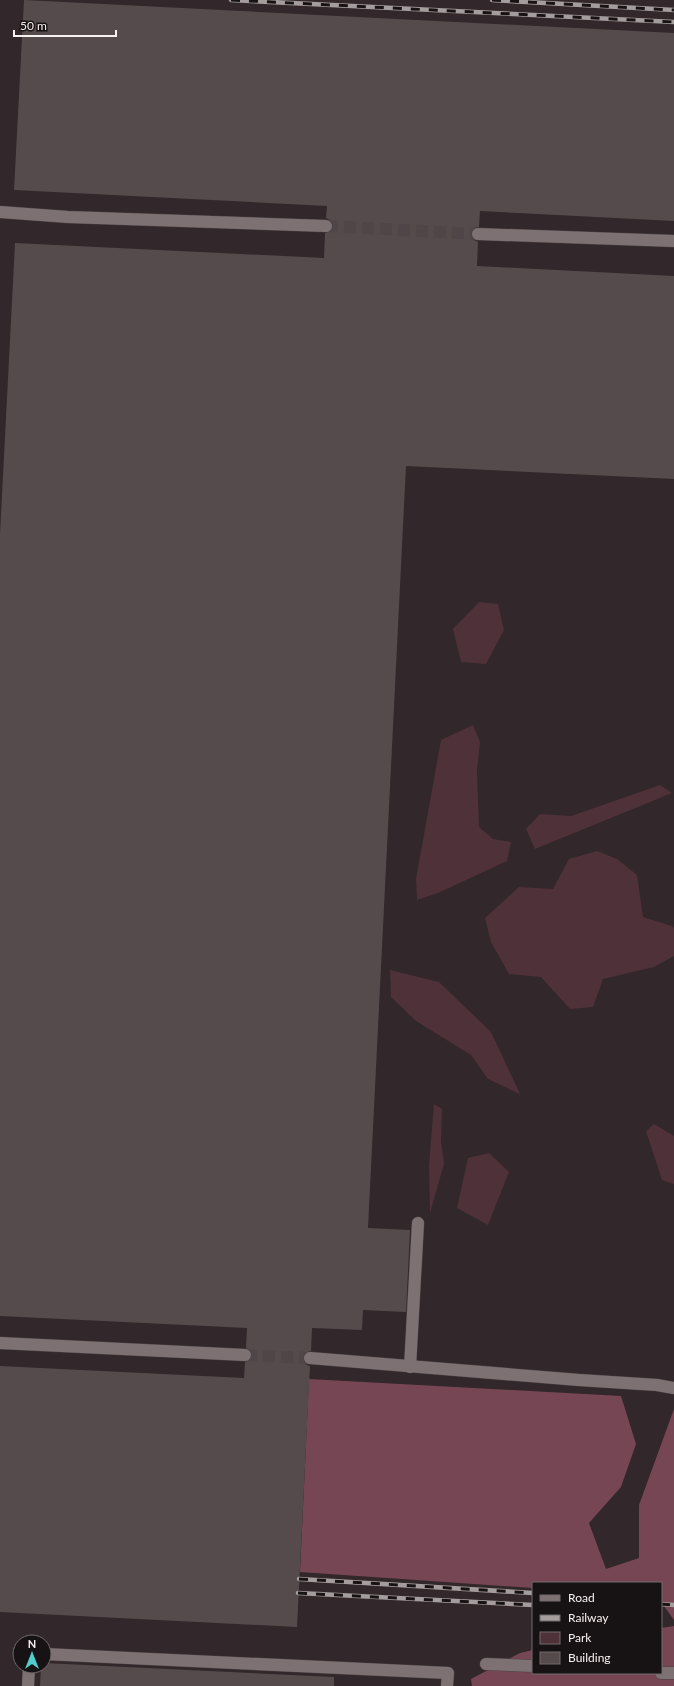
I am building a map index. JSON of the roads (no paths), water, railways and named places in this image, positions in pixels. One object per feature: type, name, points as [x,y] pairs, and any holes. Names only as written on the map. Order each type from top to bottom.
[{"type":"lane","points":[[0,212],[68,217],[326,226]]},
{"type":"lane","points":[[478,234],[674,241]]},
{"type":"lane","points":[[410,1367],[418,1223]]},
{"type":"lane","points":[[0,1343],[245,1355]]},
{"type":"lane","points":[[310,1358],[410,1367],[657,1385],[674,1388]]},
{"type":"lane","points":[[52,1654],[448,1673],[447,1686]]},
{"type":"lane","points":[[486,1664],[532,1666]]},
{"type":"lane","points":[[662,1672],[674,1673]]},
{"type":"lane","points":[[28,1686],[29,1674]]},
{"type":"tunnel","points":[[326,226],[478,234]]},
{"type":"tunnel","points":[[245,1355],[310,1358]]},
{"type":"railway","points":[[231,0],[674,22]]},
{"type":"railway","points":[[492,0],[674,10]]},
{"type":"railway","points":[[299,1579],[532,1593]]},
{"type":"railway","points":[[298,1593],[532,1605]]},
{"type":"railway","points":[[662,1604],[674,1605]]}]
